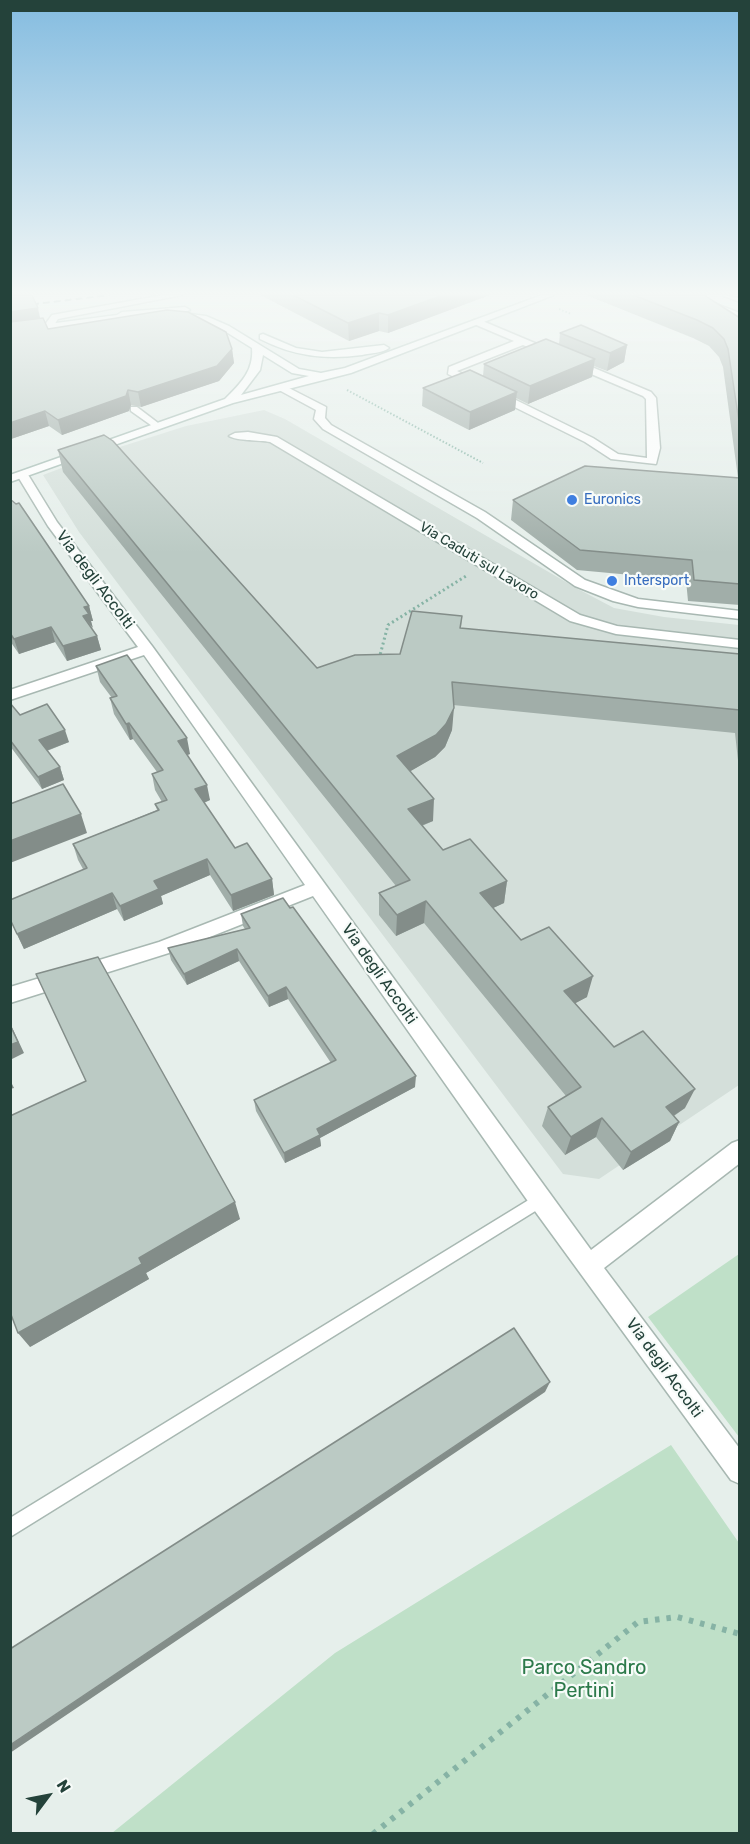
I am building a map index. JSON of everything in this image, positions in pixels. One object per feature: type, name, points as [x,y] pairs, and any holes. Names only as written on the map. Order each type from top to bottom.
[{"type":"street","points":[[229,401],[247,381]]},
{"type":"street","points":[[17,477],[229,401],[304,381]]},
{"type":"street","points":[[470,381],[589,440],[615,457],[652,462],[654,448],[651,398],[647,394],[616,381]]},
{"type":"street","points":[[283,388],[322,410],[319,419],[327,427],[481,515],[580,583],[596,591],[616,599],[654,607],[740,615]]},
{"type":"street","name":"Via Caduti sul Lavoro","points":[[235,436],[248,435],[273,439],[575,618],[597,626],[740,644]]},
{"type":"street","name":"Via degli Accolti","points":[[17,477],[147,649],[540,1200],[740,1471]]},
{"type":"street","points":[[10,695],[147,649]]},
{"type":"street","points":[[10,995],[102,970],[263,912],[317,887]]},
{"type":"street","points":[[589,1266],[740,1150]]},
{"type":"lane","points":[[134,409],[158,426]]},
{"type":"lane","points":[[10,1528],[540,1200]]},
{"type":"path","points":[[338,385],[483,464]]},
{"type":"path","points":[[379,660],[388,625],[484,564]]},
{"type":"path","points":[[372,1833],[638,1622],[677,1617],[740,1634]]},
{"type":"shaded area","points":[[264,410],[285,419],[614,608],[664,617],[739,625],[739,1085],[599,1179],[563,1174],[79,532],[43,475],[101,453],[186,426]]},
{"type":"green space","points":[[739,1254],[739,1437],[648,1317]]},
{"type":"green space","name":"Parco Sandro Pertini","points":[[671,1445],[739,1543],[739,1833],[112,1833],[335,1653]]},
{"type":"building","points":[[10,381],[171,381],[138,392],[128,390],[126,396],[58,420],[45,411],[10,423]]},
{"type":"building","points":[[441,381],[494,381],[517,392],[470,412],[423,388]]},
{"type":"building","points":[[520,381],[542,381],[530,386]]},
{"type":"building","points":[[733,381],[740,381],[740,428]]},
{"type":"building","points":[[104,435],[113,441],[317,668],[355,655],[400,654],[412,611],[462,616],[460,628],[740,654],[740,710],[452,682],[454,708],[446,724],[436,735],[397,756],[434,799],[408,809],[443,850],[470,839],[507,881],[480,893],[521,940],[549,927],[593,976],[564,991],[614,1047],[643,1031],[695,1089],[666,1107],[679,1122],[631,1152],[602,1118],[571,1137],[548,1107],[581,1087],[426,901],[397,915],[379,893],[410,880],[58,450]]},
{"type":"building","points":[[585,466],[740,478],[740,584],[694,580],[692,560],[580,550],[513,500]]},
{"type":"building","points":[[10,499],[16,504],[19,503],[89,606],[84,607],[89,614],[83,616],[97,636],[63,646],[51,627],[14,639],[10,633]]},
{"type":"building","points":[[127,655],[187,738],[178,741],[207,785],[195,789],[235,848],[247,843],[272,879],[231,895],[207,859],[154,881],[159,889],[120,906],[112,893],[17,934],[10,919],[10,900],[87,868],[73,844],[159,810],[155,804],[167,800],[152,774],[163,770],[129,723],[126,724],[110,698],[117,696],[96,666]]},
{"type":"building","points":[[10,703],[20,715],[47,704],[65,730],[39,740],[60,767],[38,777],[10,740]]},
{"type":"building","points":[[63,784],[81,814],[10,841],[10,804]]},
{"type":"building","points":[[283,898],[290,908],[293,907],[416,1076],[317,1129],[320,1135],[284,1153],[254,1100],[336,1060],[286,987],[268,996],[237,949],[184,974],[168,948],[250,928],[241,914]]},
{"type":"building","points":[[98,957],[235,1202],[139,1258],[142,1264],[18,1333],[10,1312],[10,1116],[86,1081],[36,974]]},
{"type":"building","points":[[10,1025],[18,1042],[10,1045]]},
{"type":"building","points":[[514,1328],[550,1382],[10,1745],[10,1649]]},
{"type":"place","name":"Euronics","points":[[572,500]]},
{"type":"place","name":"Intersport","points":[[612,581]]}]
